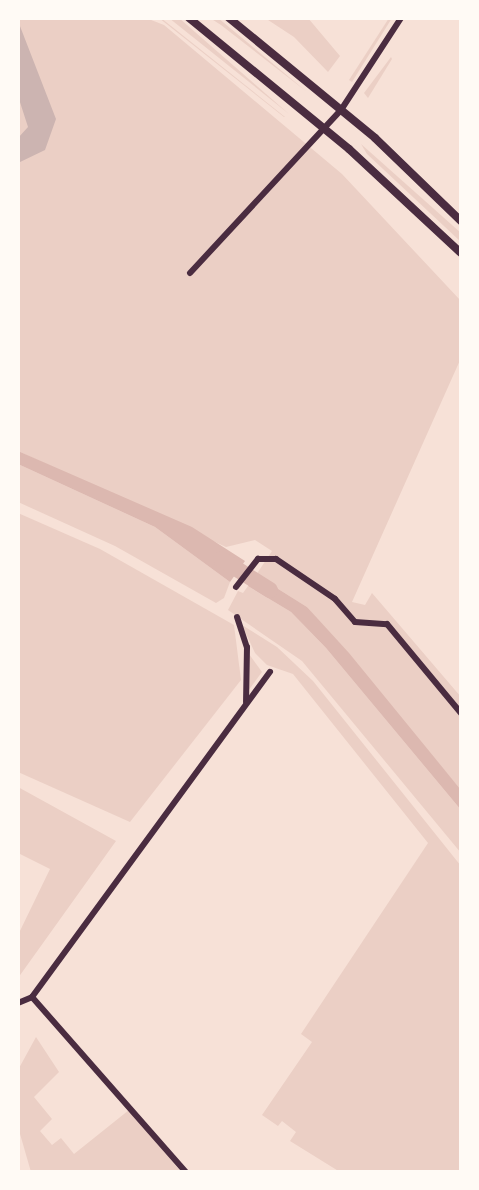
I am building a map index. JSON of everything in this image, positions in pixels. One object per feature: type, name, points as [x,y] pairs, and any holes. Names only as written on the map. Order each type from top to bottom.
[{"type":"main road","points":[[189,18],[324,128],[461,253]]},
{"type":"main road","points":[[229,18],[341,110],[461,221]]},
{"type":"street","points":[[190,273],[341,110],[401,18]]},
{"type":"street","points":[[236,587],[252,566],[268,555],[335,599],[355,622],[387,624],[461,713]]},
{"type":"street","points":[[237,617],[247,647],[246,703]]},
{"type":"street","points":[[18,1003],[32,997],[270,672]]},
{"type":"street","points":[[32,997],[186,1172]]},
{"type":"shaded area","points":[[18,18],[146,18],[164,25],[342,174],[461,301],[461,358],[352,602],[365,605],[372,593],[461,697],[461,790],[307,607],[256,575],[272,551],[255,540],[226,547],[18,451]]},
{"type":"shaded area","points":[[159,18],[161,18],[285,117],[284,117]]},
{"type":"shaded area","points":[[169,18],[179,18],[289,114]]},
{"type":"shaded area","points":[[210,18],[218,18],[307,92],[221,25]]},
{"type":"shaded area","points":[[265,18],[308,18],[340,56],[328,72],[294,37]]},
{"type":"shaded area","points":[[389,18],[392,18],[352,82],[349,80]]},
{"type":"shaded area","points":[[391,57],[392,59],[368,98],[364,93]]},
{"type":"shaded area","points":[[361,144],[461,233],[461,242],[367,154]]},
{"type":"shaded area","points":[[18,451],[192,527],[245,561],[230,582],[155,527],[18,464]]},
{"type":"shaded area","points":[[18,464],[155,527],[230,582],[224,598],[216,603],[115,546],[18,502]]},
{"type":"shaded area","points":[[18,513],[100,549],[234,625],[241,680],[130,822],[18,772]]},
{"type":"shaded area","points":[[256,575],[307,607],[349,653],[461,790],[461,810],[326,648],[291,612],[248,586]]},
{"type":"shaded area","points":[[248,586],[291,612],[326,648],[461,810],[461,853],[302,661],[228,610],[238,591],[243,593]]},
{"type":"shaded area","points":[[242,625],[277,647],[313,681],[461,866],[461,1172],[340,1172],[290,1141],[296,1132],[282,1121],[278,1126],[262,1115],[312,1042],[301,1034],[428,843],[293,674],[267,665],[255,653]]},
{"type":"shaded area","points":[[249,654],[262,672],[248,691]]},
{"type":"shaded area","points":[[18,787],[116,841],[18,978],[18,935],[50,869],[18,853]]},
{"type":"shaded area","points":[[36,1037],[59,1072],[34,1097],[52,1119],[40,1131],[52,1145],[61,1138],[74,1154],[129,1110],[181,1172],[31,1172],[18,1127],[18,1070]]},
{"type":"building","points":[[18,21],[56,119],[45,150],[18,163],[18,138],[28,127],[18,96]]},
{"type":"waterway","points":[[221,559],[270,590]]}]
